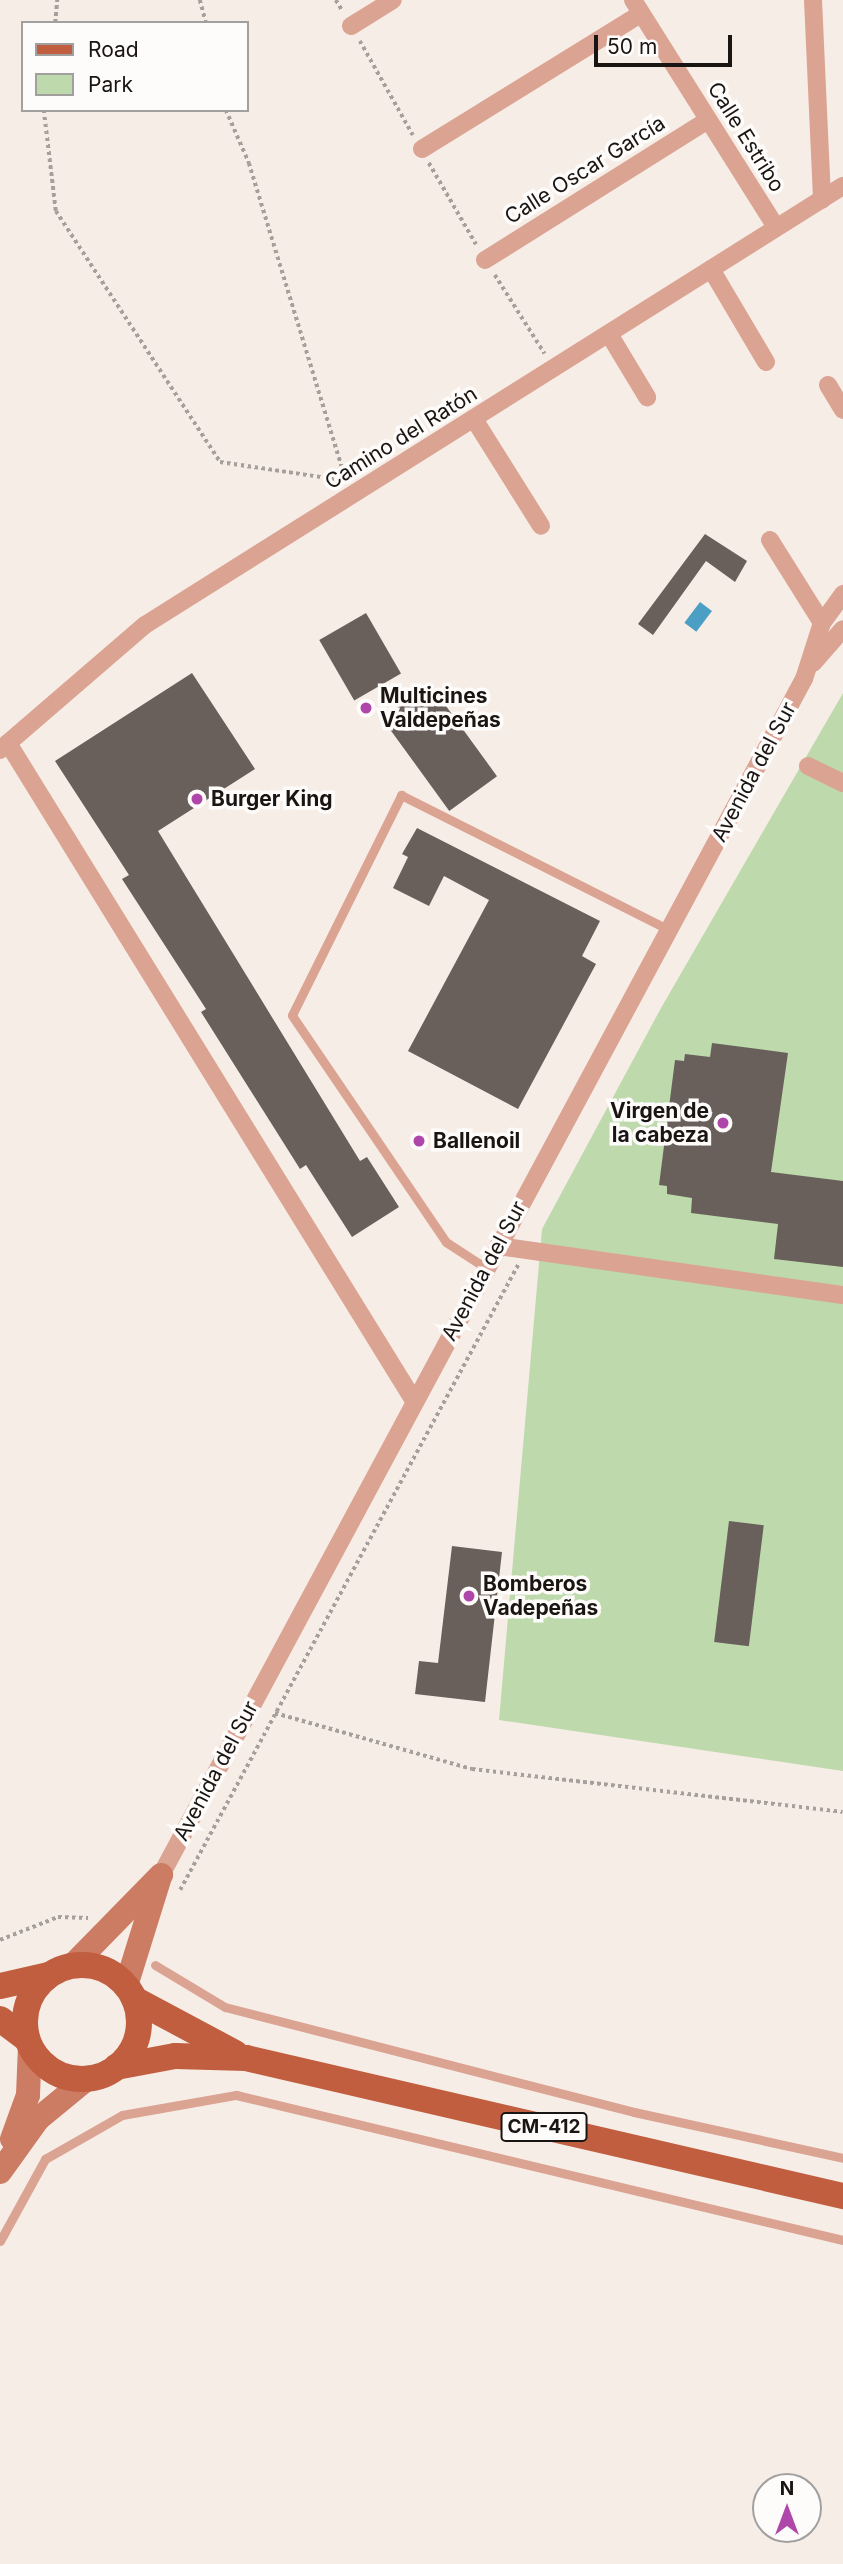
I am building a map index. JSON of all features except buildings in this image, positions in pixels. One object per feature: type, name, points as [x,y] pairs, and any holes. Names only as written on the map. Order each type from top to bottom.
[{"type":"main road","name":"Avenida del Sur","points":[[61,1970],[119,1918],[160,1875]]},
{"type":"main road","name":"Avenida del Sur","points":[[130,1992],[160,1875]]},
{"type":"main road","name":"CM-412","points":[[0,1986],[61,1970],[102,1968],[130,1992],[246,2058]]},
{"type":"main road","points":[[3,2166],[28,2095],[27,2003],[61,1970]]},
{"type":"main road","points":[[116,2067],[137,2036],[130,1992]]},
{"type":"main road","points":[[0,2019],[29,2043],[54,2072],[88,2078]]},
{"type":"main road","name":"CM-412","points":[[88,2078],[116,2067],[175,2056],[246,2058],[843,2196]]},
{"type":"main road","points":[[3,2166],[55,2102],[88,2078]]},
{"type":"street","points":[[351,26],[393,0]]},
{"type":"street","points":[[813,0],[822,200]]},
{"type":"street","points":[[422,149],[637,7]]},
{"type":"street","name":"Calle Estribo","points":[[637,7],[776,227]]},
{"type":"street","name":"Calle Oscar García","points":[[485,260],[708,120]]},
{"type":"street","name":"Camino del Ratón","points":[[4,747],[145,625],[350,488],[474,419],[776,227],[841,191]]},
{"type":"street","points":[[712,269],[766,362]]},
{"type":"street","points":[[609,334],[648,397]]},
{"type":"street","points":[[828,385],[843,410]]},
{"type":"street","points":[[474,419],[541,526]]},
{"type":"street","points":[[770,540],[822,622]]},
{"type":"street","name":"Avenida del Sur","points":[[160,1875],[670,930],[809,668],[822,622],[843,594]]},
{"type":"street","name":"Avenida del Sur","points":[[809,668],[843,629]]},
{"type":"street","points":[[4,747],[414,1401]]},
{"type":"street","points":[[808,766],[843,783]]},
{"type":"street","points":[[498,1246],[843,1295]]},
{"type":"lane","points":[[486,1268],[446,1242],[292,1015],[401,795],[670,930]]},
{"type":"lane","points":[[155,1965],[225,2007],[634,2112],[843,2158]]},
{"type":"lane","points":[[0,2241],[45,2159],[122,2115],[236,2095],[843,2240]]},
{"type":"path","points":[[55,21],[57,0]]},
{"type":"path","points":[[200,0],[205,21]]},
{"type":"path","points":[[336,0],[485,260],[555,368]]},
{"type":"path","points":[[44,112],[56,211],[220,462],[350,488],[249,163],[227,112]]},
{"type":"path","points":[[177,1894],[519,1264]]},
{"type":"path","points":[[275,1713],[472,1769],[843,1812]]},
{"type":"path","points":[[0,1940],[58,1917],[119,1918]]},
{"type":"green space","points":[[843,693],[843,1771],[499,1720],[542,1229],[661,1008]]},
{"type":"water","points":[[700,602],[712,611],[696,632],[684,623]]},
{"type":"place","name":"Multicines Valdepeñas","points":[[366,708]]},
{"type":"place","name":"Burger King","points":[[197,799]]},
{"type":"place","name":"Virgen de la cabeza","points":[[723,1123]]},
{"type":"place","name":"Ballenoil","points":[[419,1141]]},
{"type":"place","name":"Bomberos Vadepeñas","points":[[469,1596]]}]
